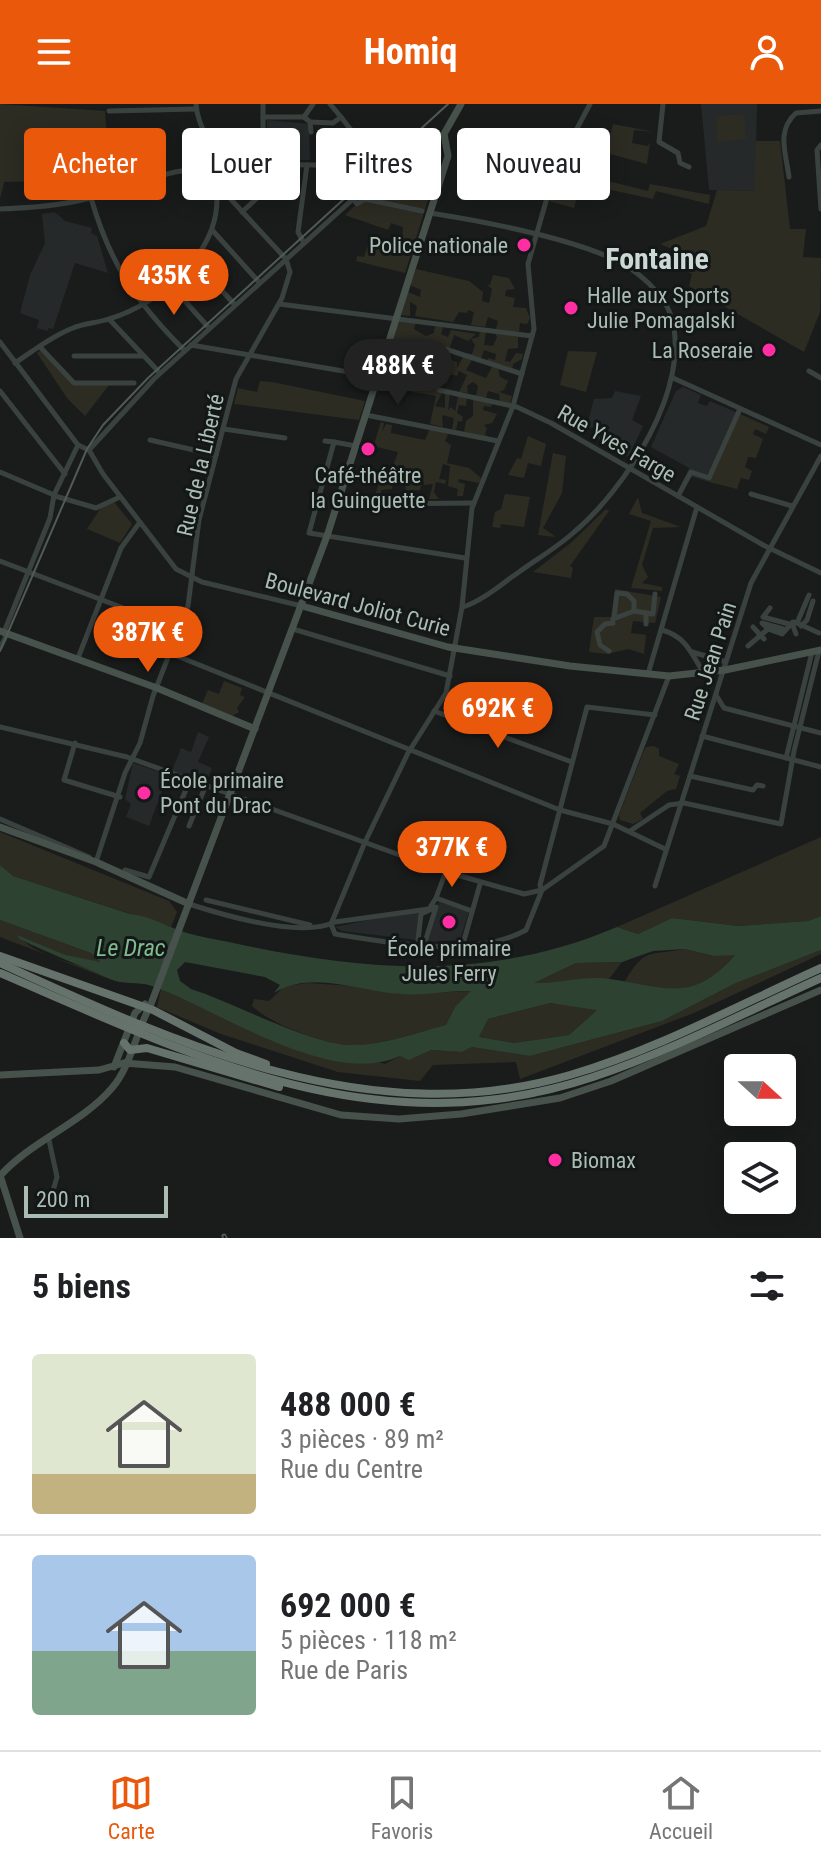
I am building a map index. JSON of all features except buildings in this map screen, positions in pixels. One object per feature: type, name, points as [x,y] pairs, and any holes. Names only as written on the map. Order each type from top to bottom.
[{"type":"highway","points":[[0,956],[141,1011],[304,1084]]},
{"type":"highway","points":[[0,963],[207,1051],[304,1084]]},
{"type":"highway","points":[[128,1043],[256,1081],[415,1095],[472,1094],[541,1083],[619,1058],[821,968]]},
{"type":"highway","points":[[0,973],[205,1058],[391,1103],[473,1102],[524,1095],[625,1065],[821,978]]},
{"type":"street","points":[[263,104],[263,128]]},
{"type":"street","points":[[304,117],[313,104]]},
{"type":"street","points":[[330,104],[350,128]]},
{"type":"street","points":[[20,1238],[0,1176],[94,1107],[116,1082],[141,1011],[154,993],[189,904],[327,536],[397,317],[426,212],[448,156],[444,134],[461,104]]},
{"type":"street","points":[[590,104],[555,170],[527,273],[534,321],[532,336],[513,406],[474,503],[465,558],[462,607],[444,698],[410,750],[365,842],[331,924],[335,934],[425,946],[490,942],[521,933],[530,926],[542,890],[540,885],[587,707],[656,715]]},
{"type":"street","points":[[663,104],[659,142],[678,153],[680,163],[689,167]]},
{"type":"street","points":[[109,111],[196,106],[204,128]]},
{"type":"street","points":[[789,177],[783,136],[786,124],[796,113],[821,111]]},
{"type":"street","points":[[263,117],[304,117],[310,122],[333,123],[341,117]]},
{"type":"street","points":[[310,122],[311,132]]},
{"type":"street","points":[[821,145],[817,150],[821,209]]},
{"type":"street","points":[[300,165],[316,165]]},
{"type":"street","points":[[304,243],[298,232],[307,165]]},
{"type":"street","points":[[0,209],[40,208],[81,200]]},
{"type":"street","points":[[92,200],[111,259],[142,303],[185,351]]},
{"type":"street","points":[[15,363],[74,327],[109,319],[142,303],[168,282],[194,260],[213,231],[216,200]]},
{"type":"street","points":[[229,200],[286,259]]},
{"type":"street","points":[[242,212],[255,200]]},
{"type":"street","points":[[0,342],[78,445],[89,450],[160,373],[352,200]]},
{"type":"street","points":[[370,200],[537,236],[619,261],[650,286],[671,317],[676,349],[673,378],[654,424],[629,467],[575,532],[483,598],[462,607]]},
{"type":"street","points":[[213,231],[259,282]]},
{"type":"street","name":"Rue de la Liberté","points":[[96,862],[131,758],[140,743],[157,688],[181,630],[193,578],[198,524],[236,379],[279,304],[290,272],[286,259]]},
{"type":"street","points":[[194,260],[235,305]]},
{"type":"street","points":[[168,282],[209,328]]},
{"type":"street","points":[[279,304],[532,336]]},
{"type":"street","points":[[109,319],[160,373]]},
{"type":"street","points":[[427,343],[522,374]]},
{"type":"street","points":[[191,345],[378,377]]},
{"type":"street","points":[[40,347],[74,383],[134,383]]},
{"type":"street","points":[[74,356],[143,356]]},
{"type":"street","points":[[809,371],[821,378]]},
{"type":"street","points":[[673,378],[821,445]]},
{"type":"street","name":"Rue Yves Farge","points":[[439,390],[513,406],[562,428],[770,548],[821,573]]},
{"type":"street","points":[[0,391],[65,474]]},
{"type":"street","points":[[678,496],[691,472],[709,478],[740,409]]},
{"type":"street","points":[[366,415],[498,441]]},
{"type":"street","points":[[224,429],[282,435],[285,438]]},
{"type":"street","points":[[150,440],[216,455]]},
{"type":"street","points":[[325,441],[356,446]]},
{"type":"street","points":[[334,442],[309,531],[465,558]]},
{"type":"street","points":[[0,648],[55,496],[78,445]]},
{"type":"street","name":"Boulevard Joliot Curie","points":[[89,450],[170,564],[193,578],[454,648],[648,674],[669,676],[817,651]]},
{"type":"street","name":"Rue Jean Pain","points":[[655,886],[751,583],[821,456]]},
{"type":"street","points":[[0,472],[55,496],[96,508],[120,497]]},
{"type":"street","points":[[340,494],[368,504],[474,503]]},
{"type":"street","points":[[751,494],[792,506]]},
{"type":"street","points":[[648,674],[697,507]]},
{"type":"street","points":[[78,658],[121,548],[140,522]]},
{"type":"street","points":[[0,561],[181,630]]},
{"type":"street","points":[[613,620],[617,593],[627,594],[634,601],[634,611]]},
{"type":"street","points":[[609,651],[600,645],[597,632],[605,624],[634,611],[653,614],[655,594]]},
{"type":"street","points":[[796,634],[796,622],[811,598]]},
{"type":"street","points":[[770,608],[762,614],[763,617],[796,622],[819,633]]},
{"type":"street","points":[[646,613],[646,624]]},
{"type":"street","points":[[748,646],[761,632],[796,622]]},
{"type":"street","points":[[762,623],[780,627],[786,633],[770,630],[762,623]]},
{"type":"street","points":[[753,627],[761,632],[764,639]]},
{"type":"street","points":[[293,629],[450,676]]},
{"type":"street","points":[[662,630],[679,636],[700,667]]},
{"type":"street","points":[[3,633],[157,688],[255,729]]},
{"type":"street","points":[[630,831],[669,805],[679,804],[781,824],[789,759],[817,651]]},
{"type":"street","points":[[692,652],[724,666]]},
{"type":"street","points":[[172,654],[560,810],[613,824],[665,849]]},
{"type":"street","points":[[0,727],[131,758],[480,883],[524,894],[542,890],[600,851],[669,676]]},
{"type":"street","points":[[716,695],[724,708],[821,733]]},
{"type":"street","points":[[434,711],[572,762]]},
{"type":"street","points":[[702,736],[821,767]]},
{"type":"street","points":[[75,743],[64,780],[120,797]]},
{"type":"street","points":[[690,776],[753,790],[757,785],[763,786]]},
{"type":"street","points":[[122,875],[125,870],[149,877],[190,780]]},
{"type":"street","points":[[189,826],[206,785]]},
{"type":"street","points":[[0,819],[189,904],[286,926],[323,928],[435,902],[472,911]]},
{"type":"street","points":[[0,827],[96,862]]},
{"type":"street","points":[[435,902],[459,836]]},
{"type":"street","points":[[463,944],[480,883]]},
{"type":"street","points":[[206,900],[311,927]]},
{"type":"street","points":[[436,907],[433,918],[425,942],[418,940],[421,914],[436,907]]},
{"type":"street","points":[[0,1075],[113,1068],[124,1063],[175,1067],[341,1115],[399,1119],[461,1114],[560,1098],[611,1081],[821,990]]},
{"type":"street","points":[[113,1068],[128,1043]]},
{"type":"street","points":[[120,1055],[124,1063]]},
{"type":"street","points":[[49,1140],[57,1177],[52,1194]]},
{"type":"shaded area","points":[[0,104],[105,111],[106,128],[24,128],[24,181],[4,182],[0,199]]},
{"type":"shaded area","points":[[701,104],[757,104],[755,191],[709,190]]},
{"type":"shaded area","points":[[744,114],[746,139],[717,142],[716,116]]},
{"type":"shaded area","points":[[267,120],[309,124],[310,160],[300,160],[300,128],[267,128]]},
{"type":"shaded area","points":[[613,124],[654,132],[634,130],[632,143],[648,146],[650,142],[647,164],[610,154]]},
{"type":"shaded area","points":[[756,141],[780,141],[790,229],[806,229],[803,257],[821,258],[820,312],[804,352],[689,286],[692,274],[685,270],[691,257],[660,244],[706,226],[717,190],[754,191]]},
{"type":"shaded area","points":[[610,182],[648,191],[650,184],[710,195],[709,204],[656,191],[653,199],[610,190]]},
{"type":"shaded area","points":[[361,200],[428,200],[405,273],[356,261],[357,256],[364,257],[371,236],[402,244],[403,227],[391,223],[388,230],[345,215]]},
{"type":"shaded area","points":[[549,200],[576,200],[574,208]]},
{"type":"shaded area","points":[[55,212],[65,221],[92,228],[91,233],[97,236],[108,273],[75,263],[53,329],[47,331],[37,328],[39,320],[20,313],[30,275],[45,243],[42,214]]},
{"type":"shaded area","points":[[416,269],[469,281],[483,292],[482,301],[489,303],[492,289],[487,285],[490,285],[493,275],[509,278],[515,289],[506,290],[505,296],[515,298],[513,307],[526,308],[530,318],[527,324],[520,323],[519,332],[496,329],[498,321],[488,317],[485,327],[471,325],[474,312],[468,310],[467,313],[459,312],[453,322],[415,316],[417,306],[410,302],[410,316],[401,315],[408,292],[420,297],[421,290],[410,285]]},
{"type":"shaded area","points":[[399,319],[416,321],[414,329],[426,336],[434,333],[435,326],[443,327],[441,334],[448,337],[451,330],[476,334],[468,341],[454,335],[449,350],[424,342],[421,348],[414,347],[412,355],[390,351]]},
{"type":"shaded area","points":[[480,331],[486,332],[484,345],[493,346],[497,337],[495,333],[518,337],[518,348],[508,349],[505,361],[510,362],[516,353],[523,354],[522,359],[513,364],[512,370],[487,362],[488,358],[495,360],[496,354],[484,350],[481,359],[464,353],[472,354],[475,345],[471,339],[479,337]]},
{"type":"shaded area","points":[[432,346],[448,352],[446,358],[457,362],[457,368],[463,357],[472,360],[466,370],[486,378],[492,367],[498,369],[500,377],[508,381],[504,390],[499,392],[512,396],[510,404],[500,401],[499,394],[488,391],[486,398],[476,396],[478,386],[473,382],[467,386],[468,393],[459,392],[467,375],[459,371],[457,376],[449,374],[447,383],[438,382],[437,391],[442,393],[435,406],[445,408],[445,393],[450,394],[448,410],[451,407],[455,411],[458,396],[467,398],[466,406],[459,405],[457,413],[463,417],[462,422],[458,421],[456,430],[452,429],[454,418],[442,415],[443,427],[430,424],[436,396],[412,392],[414,385],[382,377],[385,366],[392,368],[394,374],[406,373],[390,363],[438,372],[437,353],[428,353]]},
{"type":"shaded area","points":[[40,351],[73,385],[109,385],[85,416],[67,398],[37,353]]},
{"type":"shaded area","points":[[568,351],[597,352],[586,392],[560,385]]},
{"type":"shaded area","points":[[260,381],[365,401],[359,420],[234,404],[238,388],[257,392]]},
{"type":"shaded area","points":[[683,387],[701,395],[698,403],[707,406],[710,401],[740,414],[709,482],[689,476],[681,494],[678,491],[689,468],[651,447],[676,391]]},
{"type":"shaded area","points":[[615,391],[641,396],[632,420],[643,426],[629,456],[622,457],[600,443],[594,427],[586,429],[594,399],[612,398]]},
{"type":"shaded area","points":[[473,399],[492,404],[491,407],[484,406],[483,410],[497,414],[492,423],[484,425],[487,428],[485,435],[493,439],[464,432],[466,421],[473,416]]},
{"type":"shaded area","points":[[740,414],[769,427],[766,434],[755,429],[753,434],[763,439],[756,458],[748,457],[745,467],[752,471],[749,480],[741,478],[737,489],[709,482]]},
{"type":"shaded area","points":[[381,422],[384,423],[382,432],[386,424],[392,425],[391,433],[425,440],[430,428],[448,434],[445,441],[451,445],[447,463],[469,468],[481,478],[479,483],[459,479],[458,482],[465,484],[463,496],[457,496],[458,489],[448,486],[450,466],[443,464],[439,479],[446,480],[445,484],[436,482],[434,492],[439,499],[429,499],[433,484],[424,485],[423,479],[420,490],[406,491],[405,485],[393,484],[392,489],[381,490],[381,501],[373,502],[382,473],[392,469],[398,452],[368,445],[374,444]]},
{"type":"shaded area","points":[[528,436],[546,444],[541,466],[528,463],[524,478],[508,475],[517,458],[521,459]]},
{"type":"shaded area","points":[[553,453],[566,456],[562,493],[543,528],[556,537],[538,535]]},
{"type":"shaded area","points":[[505,494],[530,497],[524,527],[501,524],[500,528],[492,527],[495,512],[501,509]]},
{"type":"shaded area","points":[[638,497],[642,513],[681,527],[653,528],[642,565],[648,577],[642,583],[662,587],[662,591],[631,588],[651,521],[629,514]]},
{"type":"shaded area","points":[[114,502],[132,524],[120,543],[87,529],[102,506]]},
{"type":"shaded area","points":[[606,509],[609,511],[570,566],[573,568],[571,578],[533,572],[572,542]]},
{"type":"shaded area","points":[[615,589],[661,597],[655,623],[633,621],[631,633],[646,635],[644,654],[628,649],[607,654],[589,652],[594,617],[611,617]]},
{"type":"shaded area","points":[[224,681],[242,688],[240,695],[245,697],[237,708],[239,712],[232,716],[202,704],[208,690],[219,694]]},
{"type":"shaded area","points":[[198,732],[209,737],[198,762],[212,768],[206,783],[172,771],[181,748],[191,752]]},
{"type":"shaded area","points":[[646,747],[659,749],[659,756],[679,764],[674,774],[680,776],[676,789],[667,791],[640,813],[643,819],[633,824],[620,820],[619,815],[643,753]]},
{"type":"shaded area","name":"École primaire Pont du Drac","points":[[133,763],[168,775],[149,826],[126,817],[131,804],[125,799]]},
{"type":"shaded area","points":[[0,832],[169,901],[177,912],[171,927],[13,876],[0,865]]},
{"type":"shaded area","points":[[821,837],[821,916],[808,921],[738,926],[672,918],[638,934],[617,927]]},
{"type":"shaded area","name":"École primaire Jules Ferry","points":[[439,902],[469,911],[460,940],[425,942]]},
{"type":"shaded area","points":[[408,912],[420,913],[417,940],[342,931],[335,927]]},
{"type":"shaded area","points":[[0,920],[91,953],[100,963],[66,955],[19,936],[39,951],[112,980],[0,937]]},
{"type":"shaded area","points":[[685,949],[714,956],[736,954],[710,977],[685,988],[624,983],[637,963],[648,955]]},
{"type":"shaded area","points":[[821,950],[821,954],[694,1013],[520,1079],[516,1062],[433,1065],[420,1081],[338,1072],[221,1034],[157,1007],[161,989],[233,1022],[385,1064],[400,1056],[410,1059],[431,1050],[462,1052],[472,1047],[530,1056],[662,1021],[736,983]]},
{"type":"shaded area","points":[[622,962],[609,979],[532,984],[576,963]]},
{"type":"shaded area","points":[[308,983],[367,987],[401,994],[472,991],[455,1007],[446,1025],[360,1045],[311,1037],[284,1026],[252,1006],[254,999],[269,1001],[285,986]]},
{"type":"shaded area","points":[[550,1003],[598,1009],[569,1035],[514,1043],[479,1037],[488,1019]]},
{"type":"water","name":"Le Drac","points":[[0,865],[13,876],[187,933],[328,960],[377,965],[473,964],[521,957],[569,945],[617,927],[638,934],[672,918],[738,926],[808,921],[821,916],[821,950],[736,983],[662,1021],[530,1056],[472,1047],[462,1052],[431,1050],[409,1060],[400,1056],[372,1063],[341,1062],[275,1042],[152,986],[115,981],[17,935],[66,955],[100,962],[91,953],[0,920]],"holes":[[[685,949],[714,956],[735,955],[705,981],[677,988],[601,978],[534,983],[576,963],[622,962],[653,951]],[[185,962],[265,977],[280,985],[274,993],[288,986],[320,982],[402,994],[471,991],[455,1007],[446,1025],[386,1041],[349,1045],[292,1030],[191,989],[180,981],[177,970]],[[550,1003],[597,1010],[569,1035],[514,1043],[479,1037],[488,1019]]]},
{"type":"tram line","points":[[0,651],[87,449],[103,425],[148,378],[448,104]]},
{"type":"place","name":"Police nationale","points":[[524,245]]},
{"type":"place","name":"Halle aux Sports Julie Pomagalski","points":[[571,308]]},
{"type":"place","name":"La Roseraie","points":[[769,350]]},
{"type":"place","name":"Café-théâtre la Guinguette","points":[[368,449]]},
{"type":"place","name":"École primaire Pont du Drac","points":[[144,793]]},
{"type":"place","name":"École primaire Jules Ferry","points":[[449,922]]},
{"type":"place","name":"Biomax","points":[[555,1160]]},
{"type":"district","name":"Fontaine","points":[[657,259]]}]
